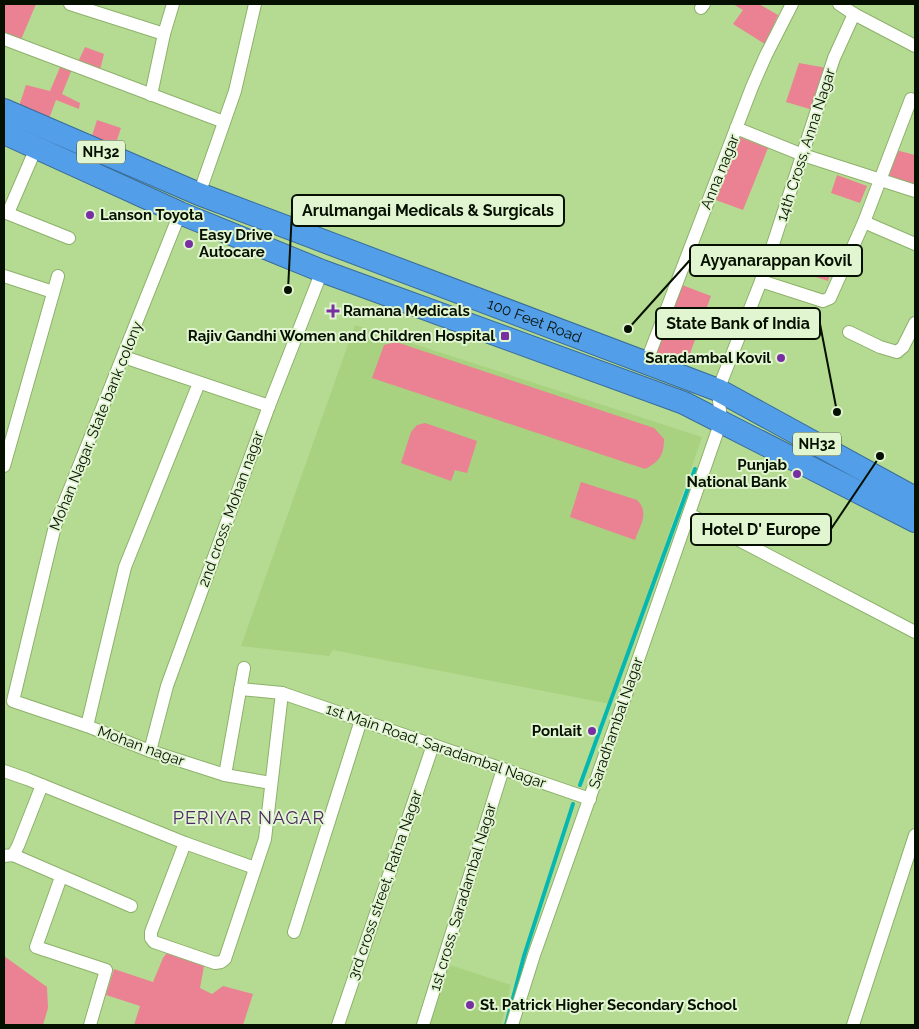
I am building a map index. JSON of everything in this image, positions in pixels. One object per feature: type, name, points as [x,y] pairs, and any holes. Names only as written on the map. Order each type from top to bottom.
[{"type":"highway","name":"100 Feet Road","points":[[4,110],[199,194],[718,390],[913,492]]},
{"type":"highway","name":"100 Feet Road","points":[[4,133],[180,213],[322,271],[675,399],[915,521]]},
{"type":"street","points":[[70,4],[164,34]]},
{"type":"street","points":[[151,95],[164,34],[173,4]]},
{"type":"street","points":[[199,194],[235,91],[255,4]]},
{"type":"street","points":[[736,128],[764,59],[792,4]]},
{"type":"street","points":[[840,4],[854,14],[915,46]]},
{"type":"street","name":"14th Cross, Anna Nagar","points":[[718,390],[761,281],[834,58],[854,14]]},
{"type":"street","points":[[4,39],[224,122]]},
{"type":"street","points":[[761,281],[823,301],[830,298],[864,222],[911,100]]},
{"type":"street","name":"Anna nagar","points":[[646,363],[736,128],[803,155],[915,191]]},
{"type":"street","points":[[36,148],[5,212],[69,238]]},
{"type":"street","name":"Mohan Nagar, State bank colony","points":[[13,701],[55,526],[124,358],[180,213]]},
{"type":"street","points":[[864,222],[915,244]]},
{"type":"street","name":"2nd cross, Mohan nagar","points":[[150,751],[167,686],[269,406],[322,271]]},
{"type":"street","points":[[4,276],[53,292]]},
{"type":"street","points":[[5,459],[58,276]]},
{"type":"street","points":[[849,332],[880,347],[897,352],[903,347],[915,323]]},
{"type":"street","points":[[124,358],[269,406]]},
{"type":"street","points":[[88,726],[125,567],[199,383]]},
{"type":"street","points":[[718,390],[720,421]]},
{"type":"street","name":"Saradhambal Nagar","points":[[516,1024],[534,955],[590,799],[720,421]]},
{"type":"street","points":[[689,514],[915,632]]},
{"type":"street","points":[[226,775],[244,668]]},
{"type":"street","name":"1st Main Road, Saradambal Nagar","points":[[240,689],[282,693],[590,799]]},
{"type":"street","points":[[184,843],[150,938],[154,942],[215,963],[221,962],[225,959],[265,840],[282,693]]},
{"type":"street","name":"Mohan nagar","points":[[13,701],[88,726],[150,751],[226,775],[271,783]]},
{"type":"street","points":[[294,932],[361,720]]},
{"type":"street","name":"3rd cross street, Ratna Nagar","points":[[338,1025],[433,745]]},
{"type":"street","name":"1st cross, Saradambal Nagar","points":[[423,1025],[503,769]]},
{"type":"street","points":[[4,771],[184,843],[255,868]]},
{"type":"street","points":[[42,785],[18,846],[8,855],[131,906]]},
{"type":"street","points":[[853,1025],[915,835]]},
{"type":"street","points":[[61,877],[36,947],[106,970],[90,1025]]},
{"type":"shaded area","points":[[4,4],[36,4],[20,42],[4,36]]},
{"type":"shaded area","points":[[733,4],[759,4],[778,15],[765,44],[733,24],[743,10]]},
{"type":"shaded area","points":[[85,47],[104,54],[100,70],[78,62]]},
{"type":"shaded area","points":[[799,63],[827,68],[813,110],[786,102]]},
{"type":"shaded area","points":[[61,65],[72,69],[62,94],[80,103],[79,109],[56,100],[47,124],[17,112],[26,85],[50,91]]},
{"type":"shaded area","points":[[97,120],[121,128],[113,152],[90,142]]},
{"type":"shaded area","points":[[737,136],[768,148],[743,210],[713,199]]},
{"type":"shaded area","points":[[896,150],[915,155],[915,186],[889,177]]},
{"type":"shaded area","points":[[837,175],[867,186],[860,203],[831,193]]},
{"type":"shaded area","points":[[805,261],[832,269],[828,281],[801,272]]},
{"type":"shaded area","points":[[682,285],[711,296],[684,370],[655,358]]},
{"type":"shaded area","points":[[355,325],[702,437],[610,704],[333,650],[329,656],[241,646]]},
{"type":"shaded area","points":[[396,342],[654,428],[664,439],[662,454],[654,464],[645,469],[372,378],[384,345]]},
{"type":"shaded area","points":[[425,423],[477,441],[467,473],[455,470],[451,481],[401,463],[411,432],[417,425]]},
{"type":"shaded area","points":[[581,482],[637,500],[643,510],[643,519],[635,540],[570,517]]},
{"type":"shaded area","points":[[169,950],[174,956],[204,966],[200,988],[212,994],[223,986],[253,994],[243,1025],[134,1025],[140,1006],[106,995],[114,969],[153,982],[163,958]]},
{"type":"shaded area","points":[[4,956],[47,987],[48,1008],[43,1025],[4,1025]]},
{"type":"shaded area","name":"St. Patrick Higher Secondary School","points":[[447,964],[511,985],[501,1025],[428,1025]]},
{"type":"waterway","points":[[580,785],[695,469]]},
{"type":"waterway","points":[[506,1025],[524,956],[573,804]]},
{"type":"place","name":"Lanson Toyota","points":[[90,215]]},
{"type":"place","name":"Easy Drive Autocare","points":[[189,244]]},
{"type":"place","name":"Arulmangai Medicals & Surgicals","points":[[288,290]]},
{"type":"place","name":"Ramana Medicals","points":[[333,311]]},
{"type":"place","name":"Ayyanarappan Kovil","points":[[628,329]]},
{"type":"place","name":"Rajiv Gandhi Women and Children Hospital","points":[[505,336]]},
{"type":"place","name":"Saradambal Kovil","points":[[781,358]]},
{"type":"place","name":"State Bank of India","points":[[837,412]]},
{"type":"place","name":"Hotel D' Europe","points":[[880,456]]},
{"type":"place","name":"Punjab National Bank","points":[[797,474]]},
{"type":"place","name":"Ponlait","points":[[592,731]]},
{"type":"place","name":"St. Patrick Higher Secondary School","points":[[470,1005]]},
{"type":"district","name":"PERIYAR NAGAR","points":[[249,817]]}]
